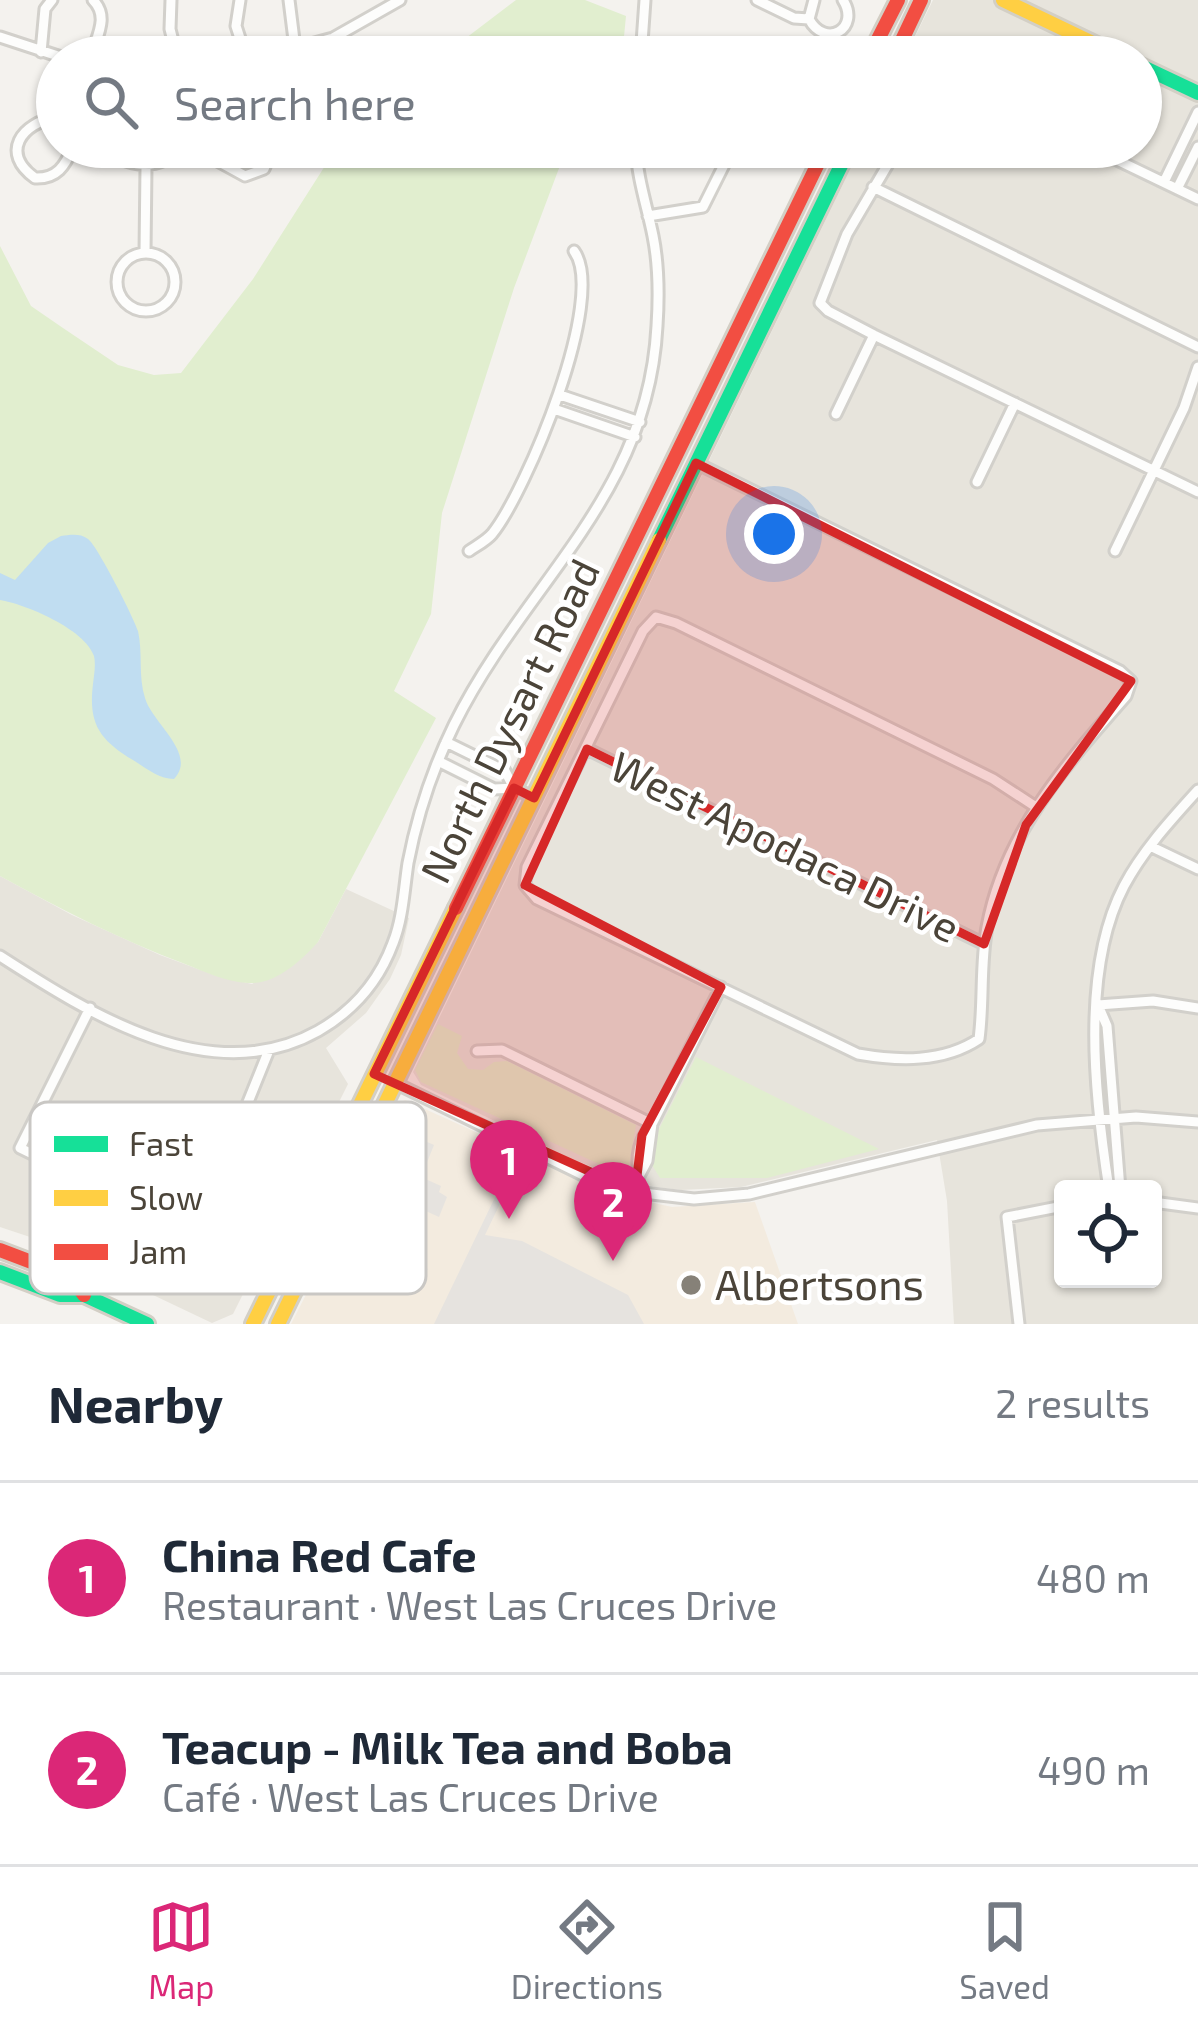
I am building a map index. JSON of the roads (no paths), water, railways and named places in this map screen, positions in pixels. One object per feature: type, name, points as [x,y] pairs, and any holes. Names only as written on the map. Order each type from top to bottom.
[{"type":"main road","points":[[880,36],[898,0]]},
{"type":"main road","points":[[904,36],[921,0]]},
{"type":"main road","points":[[1003,0],[1078,36]]},
{"type":"main road","points":[[1162,76],[1198,93]]},
{"type":"main road","name":"North Dysart Road","points":[[360,1102],[816,168]]},
{"type":"main road","name":"North Dysart Road","points":[[386,1102],[840,168]]},
{"type":"main road","points":[[374,1074],[395,1083]]},
{"type":"main road","points":[[0,1250],[30,1261]]},
{"type":"main road","points":[[0,1272],[30,1284]]},
{"type":"main road","points":[[57,1294],[84,1295],[147,1324]]},
{"type":"main road","name":"North Dysart Road","points":[[253,1324],[268,1294]]},
{"type":"main road","name":"North Dysart Road","points":[[278,1324],[293,1294]]},
{"type":"street","points":[[42,36],[45,9],[52,0]]},
{"type":"street","points":[[93,0],[102,24],[98,36]]},
{"type":"street","points":[[171,0],[173,36]]},
{"type":"street","points":[[240,0],[236,26],[240,36]]},
{"type":"street","points":[[289,0],[293,36]]},
{"type":"street","points":[[337,36],[400,0]]},
{"type":"street","points":[[642,36],[645,0]]},
{"type":"street","points":[[757,0],[794,18],[809,19],[821,34],[840,32],[850,15],[843,0]]},
{"type":"street","points":[[809,19],[814,0]]},
{"type":"street","points":[[0,37],[36,50]]},
{"type":"street","points":[[1164,182],[1198,112]]},
{"type":"street","points":[[36,121],[17,134],[13,144],[19,166],[34,178],[54,176],[62,168]]},
{"type":"street","points":[[1177,189],[1198,147]]},
{"type":"street","points":[[145,253],[146,168]]},
{"type":"street","points":[[230,168],[245,176],[264,168]]},
{"type":"street","points":[[0,956],[90,1008],[189,1049],[222,1054],[268,1050],[304,1038],[341,1016],[378,975],[396,937],[414,835],[446,742],[475,686],[602,503],[640,422],[652,376],[658,306],[656,256],[638,168]]},
{"type":"street","points":[[648,216],[700,210],[722,168]]},
{"type":"street","points":[[885,168],[848,234],[820,303],[874,335],[1198,492]]},
{"type":"street","points":[[1134,168],[1198,199]]},
{"type":"street","points":[[873,187],[1198,347]]},
{"type":"street","points":[[469,551],[490,537],[560,395],[579,318],[582,272],[574,251]]},
{"type":"street","points":[[145,253],[163,258],[175,282],[169,300],[144,311],[126,304],[117,286],[120,267],[145,253]]},
{"type":"street","points":[[836,414],[874,335]]},
{"type":"street","points":[[1115,551],[1184,408],[1198,367]]},
{"type":"street","points":[[560,395],[640,422]]},
{"type":"street","points":[[976,482],[1015,403]]},
{"type":"street","points":[[554,409],[635,436]]},
{"type":"street","points":[[696,463],[1120,670],[1131,681],[1126,696],[1054,778],[1036,807],[992,903],[984,944],[979,1039],[943,1054],[899,1061],[858,1054],[537,899],[525,885],[527,867],[643,631],[656,617],[993,779],[1036,807]]},
{"type":"street","points":[[446,742],[505,771],[514,788]]},
{"type":"street","name":"West Apodaca Drive","points":[[586,749],[984,944]]},
{"type":"street","points":[[439,761],[494,789],[514,788],[534,798]]},
{"type":"street","points":[[1107,1180],[1092,1032],[1099,963],[1125,884],[1198,790]]},
{"type":"street","points":[[1150,846],[1198,869]]},
{"type":"street","points":[[635,1192],[652,1124],[722,987]]},
{"type":"street","points":[[1098,1005],[1153,1001],[1198,1008]]},
{"type":"street","points":[[1098,1005],[1107,1026],[1120,1180]]},
{"type":"street","points":[[43,1102],[90,1008]]},
{"type":"street","points":[[247,1102],[268,1050]]},
{"type":"street","points":[[477,1051],[502,1050],[652,1124]]},
{"type":"street","points":[[395,1083],[591,1179],[635,1192],[722,1198],[1037,1125],[1102,1118],[1198,1123]]},
{"type":"street","points":[[30,1128],[20,1148],[30,1153]]},
{"type":"street","points":[[1162,1203],[1198,1208]]},
{"type":"street","points":[[1018,1324],[1007,1216],[1054,1208]]},
{"type":"water","points":[[78,535],[93,544],[130,612],[138,631],[145,698],[181,759],[174,779],[122,753],[99,730],[92,710],[95,659],[79,636],[53,619],[0,600],[0,573],[15,580],[48,543]]},
{"type":"place","name":"China Red Cafe","points":[[509,1219]]},
{"type":"place","name":"Teacup - Milk Tea and Boba","points":[[613,1261]]},
{"type":"place","name":"Albertsons","points":[[691,1285]]}]
